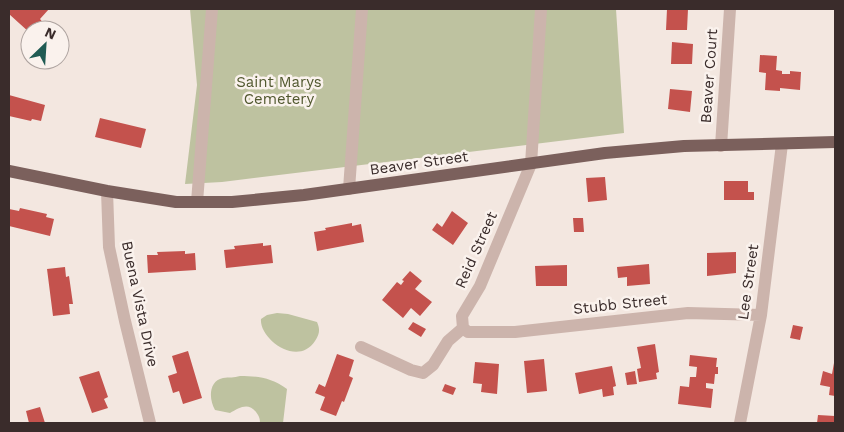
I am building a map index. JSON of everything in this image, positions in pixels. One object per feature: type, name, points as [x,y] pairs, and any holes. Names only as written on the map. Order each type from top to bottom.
[{"type":"main road","name":"Beaver Street","points":[[9,171],[107,191],[176,202],[232,202],[349,189],[605,153],[684,146],[835,142]]},
{"type":"street","points":[[197,202],[212,9]]},
{"type":"street","points":[[349,189],[362,9]]},
{"type":"street","name":"Reid Street","points":[[463,328],[462,316],[480,286],[531,164],[542,9]]},
{"type":"street","name":"Beaver Court","points":[[721,146],[730,9]]},
{"type":"street","name":"Lee Street","points":[[740,423],[761,315],[782,144]]},
{"type":"street","name":"Buena Vista Drive","points":[[107,191],[109,247],[150,423]]},
{"type":"street","name":"Stubb Street","points":[[463,328],[468,332],[516,332],[688,313],[761,315]]},
{"type":"street","points":[[361,347],[411,370],[423,373],[433,365],[448,341],[463,328]]},
{"type":"green space","name":"Saint Marys Cemetery","points":[[190,9],[616,9],[624,133],[222,182],[185,184],[197,85]]},
{"type":"green space","points":[[277,313],[317,322],[319,332],[315,341],[307,349],[299,352],[289,351],[280,347],[266,334],[262,327],[261,319],[267,315]]},
{"type":"green space","points":[[240,376],[265,378],[287,389],[283,423],[260,423],[256,412],[250,407],[240,408],[230,413],[215,410],[211,396],[212,387],[218,380],[223,378]]},
{"type":"building","points":[[9,9],[49,9],[41,20],[20,20],[20,24],[9,14]]},
{"type":"building","points":[[667,9],[688,9],[687,30],[666,30]]},
{"type":"building","points":[[672,42],[693,44],[692,64],[671,64]]},
{"type":"building","points":[[760,55],[777,56],[776,70],[782,71],[782,74],[790,74],[790,71],[801,72],[800,90],[780,88],[780,91],[765,90],[766,73],[759,72]]},
{"type":"building","points":[[670,89],[692,91],[690,112],[668,109]]},
{"type":"building","points":[[9,95],[45,105],[41,121],[32,119],[31,121],[9,116]]},
{"type":"building","points":[[100,118],[146,129],[141,148],[95,137]]},
{"type":"building","points":[[605,177],[607,200],[588,202],[586,178]]},
{"type":"building","points":[[724,181],[748,181],[748,192],[754,192],[754,200],[724,200]]},
{"type":"building","points":[[20,208],[47,214],[46,217],[54,219],[50,236],[9,226],[9,209],[19,211]]},
{"type":"building","points":[[452,211],[468,223],[453,245],[432,230],[437,223],[442,227]]},
{"type":"building","points":[[573,218],[583,218],[584,232],[574,232]]},
{"type":"building","points":[[352,223],[352,226],[361,224],[364,242],[317,251],[314,232]]},
{"type":"building","points":[[263,243],[263,246],[271,245],[273,263],[226,268],[224,250],[235,249],[234,246]]},
{"type":"building","points":[[185,251],[185,254],[195,253],[196,270],[148,273],[147,255],[158,255],[157,252]]},
{"type":"building","points":[[736,252],[736,273],[707,276],[707,253]]},
{"type":"building","points":[[649,264],[650,284],[627,286],[627,277],[618,278],[617,267]]},
{"type":"building","points":[[567,265],[567,286],[536,286],[535,266]]},
{"type":"building","points":[[65,267],[66,277],[69,276],[73,304],[69,304],[70,314],[53,316],[47,269]]},
{"type":"building","points":[[410,271],[422,281],[415,289],[432,302],[420,316],[411,308],[403,318],[382,300],[397,282],[401,285],[404,281],[402,280]]},
{"type":"building","points":[[413,322],[426,329],[421,337],[408,329]]},
{"type":"building","points":[[793,325],[803,327],[800,340],[790,338]]},
{"type":"building","points":[[655,344],[659,372],[656,373],[657,379],[639,382],[637,369],[641,368],[637,347]]},
{"type":"building","points":[[188,351],[202,398],[183,404],[179,391],[173,393],[168,376],[177,373],[172,356]]},
{"type":"building","points":[[337,354],[354,360],[349,376],[353,378],[344,402],[342,401],[336,416],[320,410],[325,397],[315,393],[319,384],[325,387]]},
{"type":"building","points":[[690,355],[717,358],[716,367],[718,367],[718,374],[715,374],[714,384],[706,383],[706,388],[713,389],[711,408],[678,404],[680,386],[689,387],[690,377],[696,377],[697,367],[689,366]]},
{"type":"building","points":[[544,359],[547,391],[527,393],[524,361]]},
{"type":"building","points":[[475,362],[499,364],[497,394],[481,392],[482,384],[473,383]]},
{"type":"building","points":[[834,363],[835,396],[829,395],[830,387],[820,385],[823,371],[832,374]]},
{"type":"building","points":[[612,366],[616,386],[613,387],[614,395],[603,397],[602,389],[579,394],[575,373]]},
{"type":"building","points":[[99,371],[108,397],[104,399],[108,408],[92,413],[79,377]]},
{"type":"building","points":[[635,371],[637,384],[627,385],[625,373]]},
{"type":"building","points":[[445,384],[456,388],[453,395],[442,391]]},
{"type":"building","points":[[40,407],[45,423],[29,423],[26,411]]},
{"type":"building","points":[[818,415],[835,416],[835,423],[817,423]]}]
